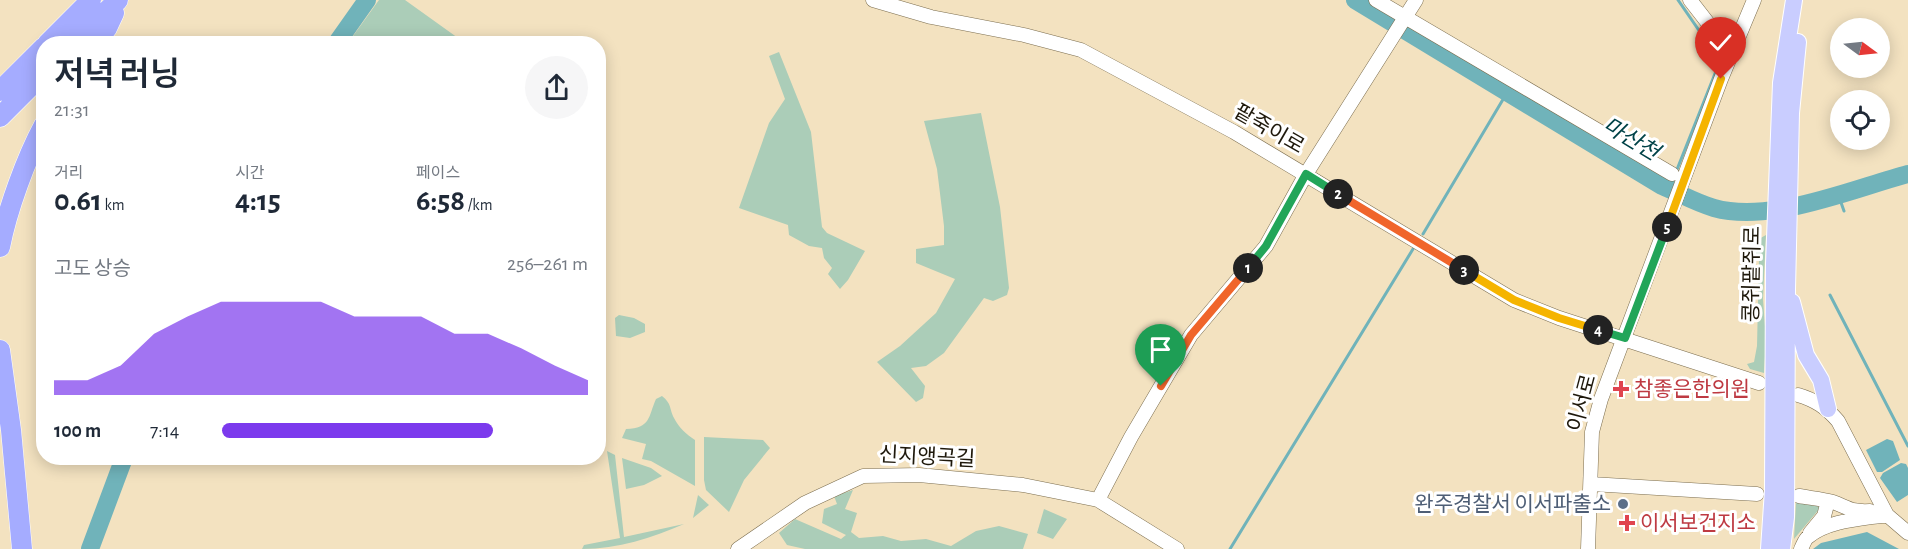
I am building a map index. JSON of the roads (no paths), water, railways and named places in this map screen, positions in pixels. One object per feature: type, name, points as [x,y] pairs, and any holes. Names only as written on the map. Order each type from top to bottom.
[{"type":"highway","points":[[55,36],[91,0]]},
{"type":"highway","points":[[81,36],[119,0]]},
{"type":"highway","points":[[101,36],[119,0]]},
{"type":"highway","points":[[0,91],[36,55]]},
{"type":"highway","points":[[0,117],[36,81]]},
{"type":"highway","points":[[0,247],[3,231],[36,139]]},
{"type":"highway","points":[[0,350],[11,430],[22,549]]},
{"type":"main road","name":"콩쥐팥쥐로","points":[[1769,549],[1783,185],[1781,83],[1794,0]]},
{"type":"main road","name":"콩쥐팥쥐로","points":[[1783,185],[1797,45],[1805,0]]},
{"type":"main road","name":"콩쥐팥쥐로","points":[[1781,232],[1787,290],[1786,517],[1782,549]]},
{"type":"main road","points":[[1787,290],[1793,303],[1806,355],[1821,380],[1828,409]]},
{"type":"street","name":"팥죽이로","points":[[873,0],[931,18],[1024,35],[1081,50],[1234,132],[1514,300],[1559,318],[1759,383]]},
{"type":"street","points":[[1376,0],[1404,21],[1671,174]]},
{"type":"street","points":[[1098,500],[1131,437],[1191,335],[1266,246],[1306,174],[1416,0]]},
{"type":"street","points":[[1690,0],[1732,54]]},
{"type":"street","name":"이서로","points":[[1588,549],[1592,432],[1601,399],[1754,0]]},
{"type":"street","points":[[1798,395],[1812,399],[1828,409],[1838,421],[1887,514],[1908,533]]},
{"type":"street","name":"신지앵곡길","points":[[738,549],[805,503],[863,476],[919,475],[1023,484],[1098,500],[1177,549]]},
{"type":"street","points":[[1591,484],[1757,494]]},
{"type":"street","points":[[1799,496],[1832,502],[1851,510],[1887,514]]},
{"type":"street","points":[[1804,543],[1832,502]]},
{"type":"street","points":[[1804,543],[1844,521],[1887,514]]},
{"type":"water","points":[[1887,439],[1893,441],[1900,460],[1882,472],[1877,472],[1866,450]]},
{"type":"water","points":[[1901,463],[1906,464],[1908,468],[1908,495],[1897,502],[1880,478],[1883,473]]},
{"type":"water","points":[[1867,532],[1899,549],[1813,549],[1821,543]]},
{"type":"waterway","name":"마산천","points":[[342,36],[367,0]]},
{"type":"waterway","name":"마산천","points":[[1355,0],[1662,186],[1707,206],[1736,212],[1760,212],[1786,208],[1837,196],[1908,174]]},
{"type":"waterway","points":[[1676,172],[1720,61],[1678,0]]},
{"type":"waterway","points":[[1423,234],[1508,91]]},
{"type":"waterway","points":[[1670,189],[1674,179]]},
{"type":"waterway","points":[[1838,194],[1844,211]]},
{"type":"waterway","points":[[1230,549],[1413,249]]},
{"type":"waterway","points":[[1830,295],[1908,446]]},
{"type":"waterway","name":"마산천","points":[[90,549],[121,465]]},
{"type":"place","name":"참좋은한의원","points":[[1621,389]]},
{"type":"place","name":"완주경찰서 이서파출소","points":[[1623,504]]},
{"type":"place","name":"이서보건지소","points":[[1627,523]]}]
